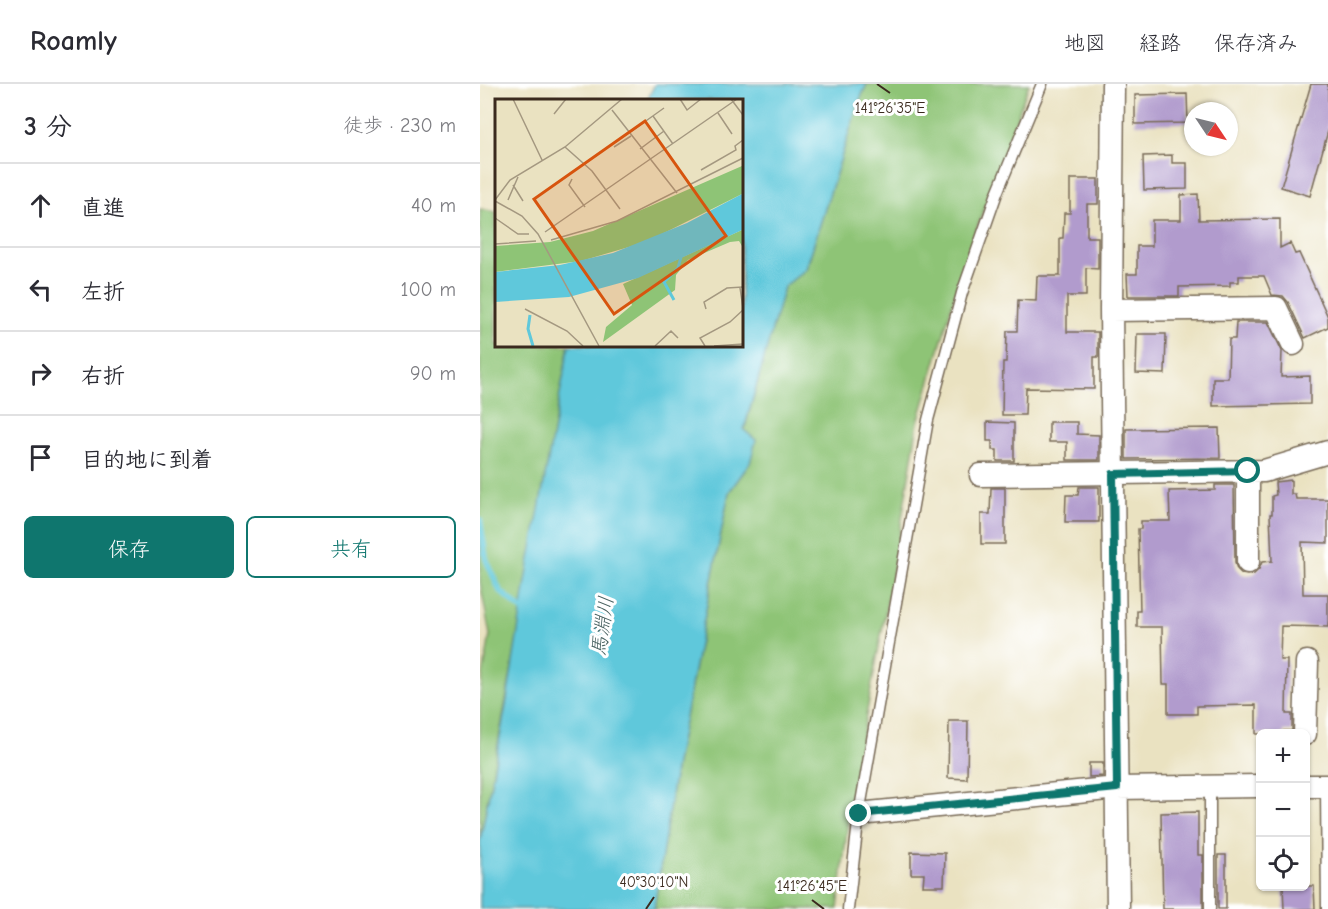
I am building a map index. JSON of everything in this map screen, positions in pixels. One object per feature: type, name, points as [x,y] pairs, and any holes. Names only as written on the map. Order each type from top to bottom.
[{"type":"street","points":[[1113,84],[1111,310],[1118,909]]},
{"type":"street","points":[[1111,310],[1276,308],[1293,344]]},
{"type":"street","points":[[981,475],[1264,471],[1328,452]]},
{"type":"street","points":[[1248,471],[1248,562]]},
{"type":"street","points":[[1305,729],[1307,662]]},
{"type":"street","points":[[859,814],[1117,788],[1256,786]]},
{"type":"lane","points":[[848,909],[859,814],[928,420],[962,293],[997,193],[1042,84]]},
{"type":"lane","points":[[1320,786],[1327,909]]},
{"type":"lane","points":[[1210,787],[1210,909]]},
{"type":"green space","points":[[867,84],[1029,84],[964,264],[918,422],[850,802],[838,909],[654,909],[676,763],[729,492],[750,463],[755,440],[744,431],[784,286],[806,269],[858,104]]},
{"type":"green space","points":[[480,209],[495,212],[495,346],[569,346],[480,841],[480,693],[490,635],[480,582]]},
{"type":"water","name":"馬淵川","points":[[655,84],[867,84],[858,104],[806,269],[784,287],[744,430],[756,440],[750,463],[729,492],[676,763],[654,909],[480,909],[480,841],[569,346],[742,346],[742,99],[648,99]]},
{"type":"building","points":[[1311,84],[1328,84],[1328,131],[1310,196],[1281,187]]},
{"type":"building","points":[[1187,94],[1187,102],[1184,102],[1184,123],[1135,124],[1135,95]]},
{"type":"building","points":[[1172,155],[1172,163],[1187,163],[1187,189],[1144,190],[1143,156]]},
{"type":"building","points":[[1070,179],[1098,179],[1098,204],[1087,204],[1087,237],[1098,237],[1098,269],[1086,268],[1086,296],[1067,296],[1067,332],[1098,332],[1098,357],[1094,357],[1094,389],[1026,388],[1025,415],[1002,415],[1003,362],[1006,362],[1007,331],[1017,331],[1018,300],[1036,301],[1037,276],[1060,276],[1060,238],[1063,238],[1064,213],[1070,213]]},
{"type":"building","points":[[1198,194],[1199,220],[1280,219],[1280,248],[1290,243],[1295,254],[1299,253],[1328,317],[1328,327],[1305,338],[1288,302],[1283,296],[1272,295],[1264,276],[1239,276],[1239,282],[1230,282],[1230,286],[1179,287],[1179,296],[1128,296],[1127,274],[1137,274],[1137,246],[1152,246],[1152,220],[1181,220],[1181,195]]},
{"type":"building","points":[[1236,322],[1268,322],[1282,351],[1281,377],[1310,376],[1310,404],[1213,406],[1213,378],[1228,378],[1229,339],[1235,339]]},
{"type":"building","points":[[1137,334],[1166,334],[1165,374],[1136,373]]},
{"type":"building","points":[[987,422],[1014,423],[1014,461],[997,461],[997,450],[992,450],[992,441],[987,441]]},
{"type":"building","points":[[1049,422],[1077,422],[1077,434],[1099,435],[1099,460],[1067,460],[1067,442],[1049,442]]},
{"type":"building","points":[[1219,428],[1220,458],[1126,459],[1126,429]]},
{"type":"building","points":[[1291,480],[1291,494],[1295,494],[1296,499],[1328,499],[1328,543],[1302,542],[1303,594],[1328,594],[1328,627],[1281,626],[1280,660],[1287,660],[1286,714],[1292,714],[1292,729],[1256,729],[1256,705],[1197,706],[1197,714],[1168,714],[1168,684],[1163,684],[1162,627],[1137,627],[1137,611],[1140,611],[1138,529],[1141,529],[1141,521],[1170,521],[1169,491],[1215,490],[1215,485],[1234,485],[1235,563],[1242,574],[1254,574],[1262,562],[1272,561],[1270,514],[1272,514],[1272,496],[1276,495],[1275,482]]},
{"type":"building","points":[[1079,487],[1099,487],[1099,522],[1065,522],[1066,495],[1078,495]]},
{"type":"building","points":[[991,488],[1005,488],[1005,544],[981,544],[981,514],[990,514]]},
{"type":"building","points":[[949,721],[968,721],[967,779],[948,778]]},
{"type":"building","points":[[1089,763],[1103,763],[1103,776],[1089,777]]},
{"type":"building","points":[[1198,812],[1198,855],[1203,855],[1203,909],[1163,909],[1161,813]]},
{"type":"building","points":[[911,852],[945,853],[944,886],[923,886],[924,874],[911,874]]},
{"type":"building","points":[[1218,855],[1226,855],[1226,909],[1218,909]]},
{"type":"building","points":[[1310,886],[1314,886],[1315,909],[1284,909],[1283,891],[1310,891]]},
{"type":"waterway","points":[[480,520],[486,559],[500,591],[527,614]]},
{"type":"route","points":[[859,814],[1117,788],[1113,474],[1248,471]]}]
